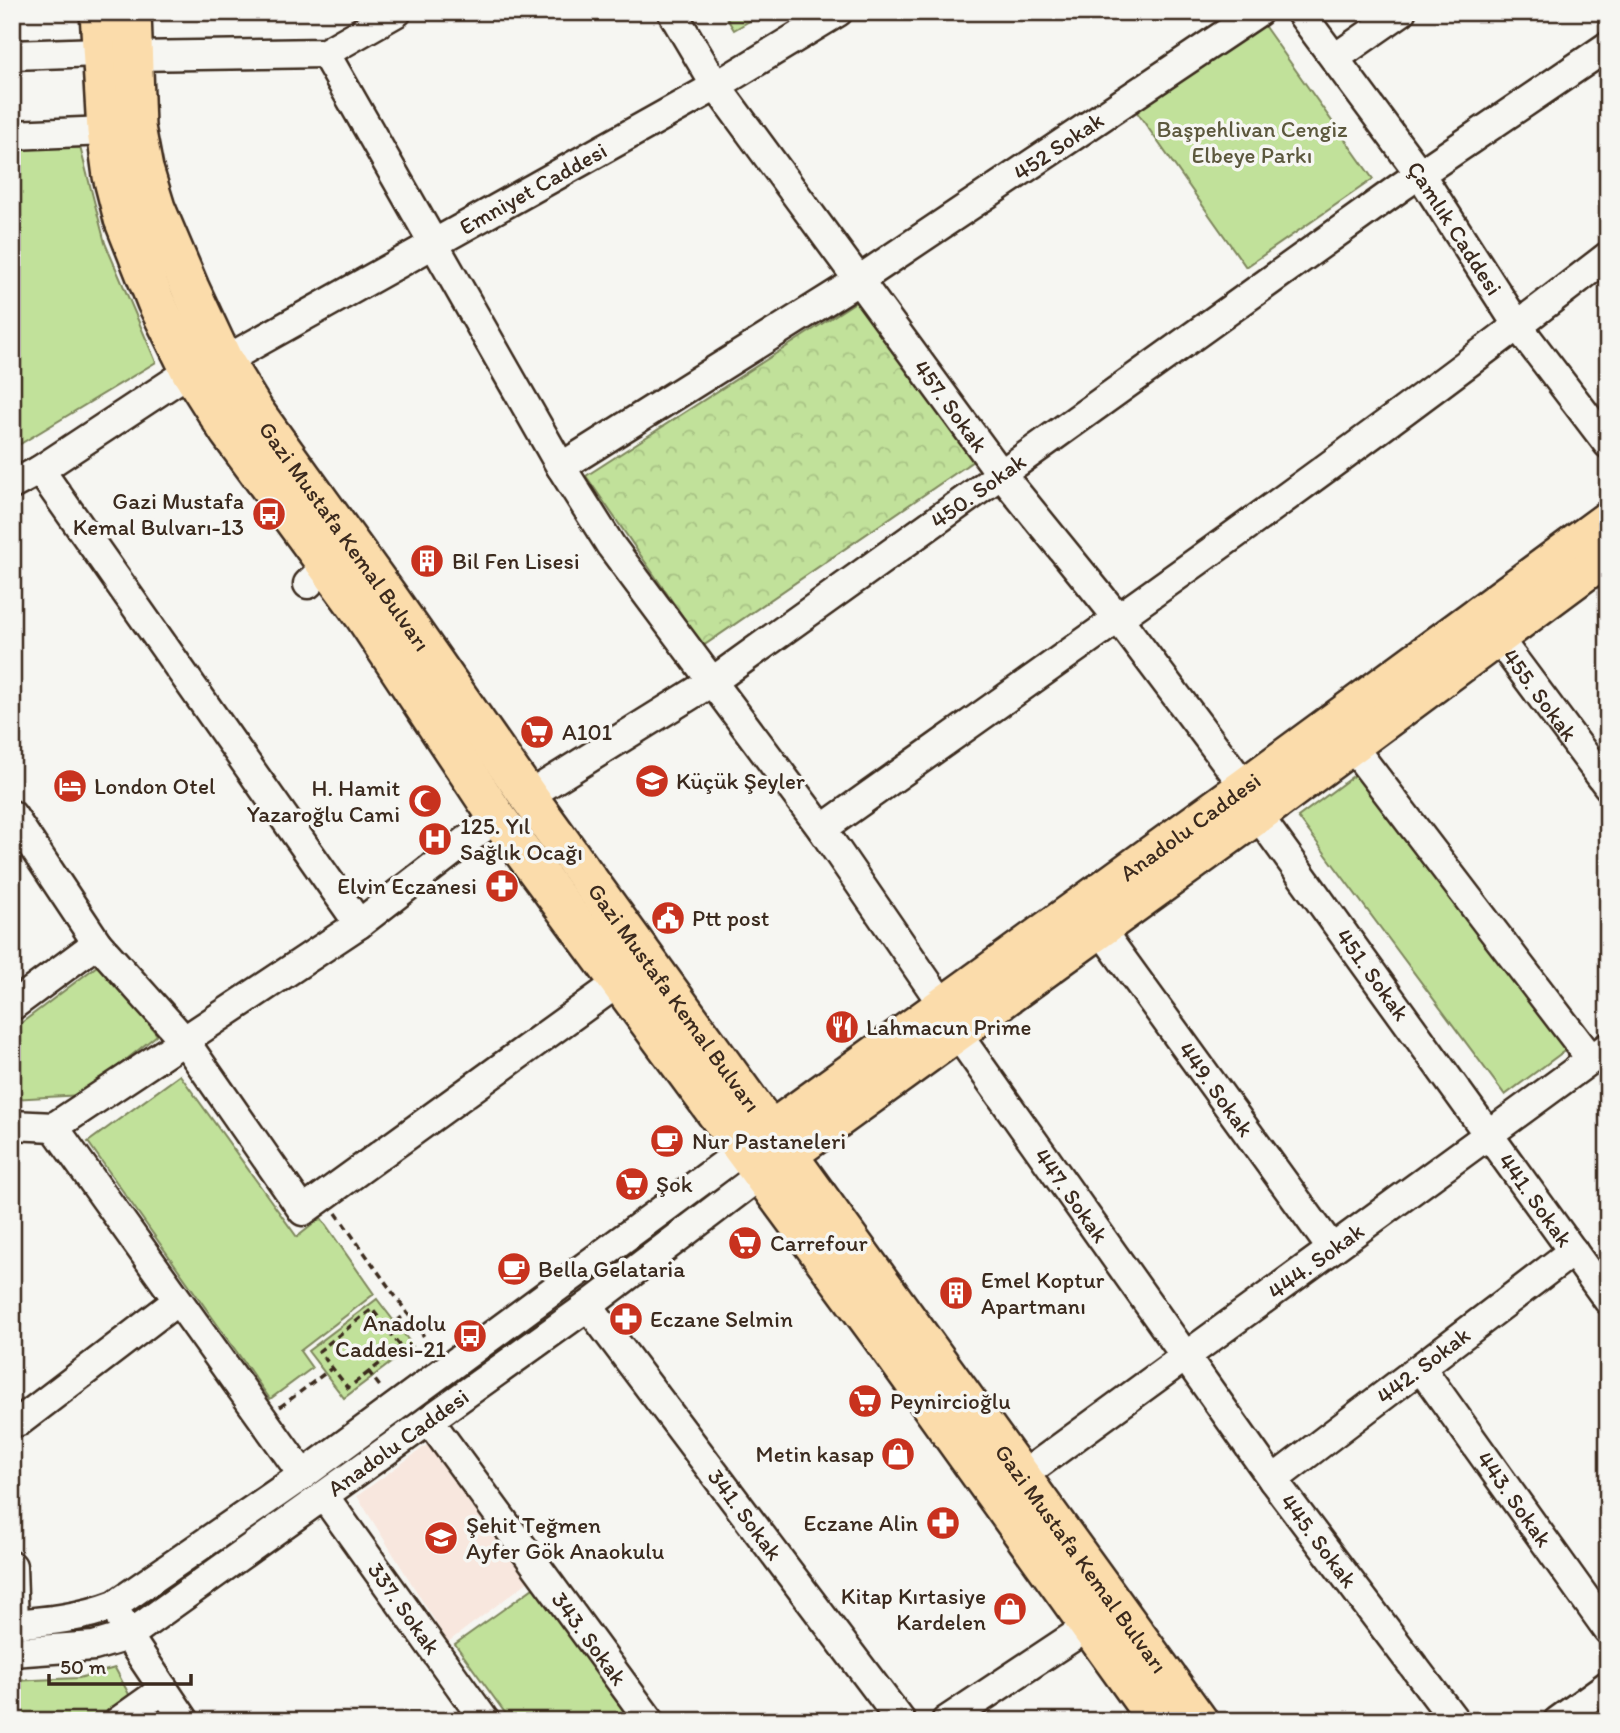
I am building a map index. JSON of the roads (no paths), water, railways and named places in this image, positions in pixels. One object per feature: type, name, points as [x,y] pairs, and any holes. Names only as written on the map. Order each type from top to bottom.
[{"type":"main road","name":"Gazi Mustafa Kemal Bulvarı","points":[[99,12],[117,54],[144,169],[160,220],[224,361],[254,410],[528,796],[766,1153],[879,1334],[1157,1721]]},
{"type":"main road","name":"Gazi Mustafa Kemal Bulvarı","points":[[132,12],[117,54],[106,131],[112,176],[123,219],[156,302],[190,371],[317,574],[363,615],[498,817],[619,982],[766,1153],[1022,1476],[1199,1721]]},
{"type":"main road","name":"Anadolu Caddesi","points":[[950,1019],[1100,929],[1251,801],[1608,520]]},
{"type":"main road","name":"Anadolu Caddesi","points":[[766,1153],[1251,801],[1351,745],[1608,555]]},
{"type":"street","points":[[12,55],[325,53],[397,12]]},
{"type":"street","name":"457. Sokak","points":[[673,12],[716,86],[1001,474],[1118,618],[1251,801]]},
{"type":"street","name":"Emniyet Caddesi","points":[[224,361],[716,86],[838,12]]},
{"type":"street","name":"452 Sokak","points":[[561,467],[859,280],[1258,12]]},
{"type":"street","name":"Çamlık Caddesi","points":[[1300,12],[1420,174],[1518,326],[1608,444]]},
{"type":"street","points":[[1335,58],[1401,12]]},
{"type":"street","name":"450. Sokak","points":[[528,796],[713,681],[1420,174],[1608,46]]},
{"type":"street","name":"447. Sokak","points":[[325,53],[561,467],[611,546],[822,829],[950,1019],[1187,1357]]},
{"type":"street","points":[[12,135],[106,131]]},
{"type":"street","points":[[822,829],[1118,618],[1518,326],[1608,256]]},
{"type":"street","points":[[12,485],[40,470],[190,371]]},
{"type":"street","points":[[40,470],[359,925]]},
{"type":"street","name":"455. Sokak","points":[[1497,637],[1608,786]]},
{"type":"street","points":[[1351,745],[1599,1053]]},
{"type":"street","name":"451. Sokak","points":[[1251,801],[1487,1135]]},
{"type":"street","points":[[12,815],[97,943],[184,1040],[303,1211],[619,982]]},
{"type":"street","points":[[12,1125],[54,1127],[359,925],[498,817]]},
{"type":"street","name":"449. Sokak","points":[[1100,929],[1332,1249]]},
{"type":"street","points":[[12,1006],[97,943]]},
{"type":"street","name":"444. Sokak","points":[[1022,1476],[1599,1053]]},
{"type":"street","points":[[54,1127],[303,1475]]},
{"type":"street","name":"441. Sokak","points":[[1487,1135],[1608,1300]]},
{"type":"street","name":"Anadolu Caddesi","points":[[12,1653],[94,1646],[128,1636],[588,1307],[766,1153]]},
{"type":"street","name":"Anadolu Caddesi","points":[[13,1624],[65,1620],[115,1605],[766,1153]]},
{"type":"street","name":"442. Sokak","points":[[1273,1480],[1573,1251]]},
{"type":"street","points":[[12,1422],[20,1421],[177,1301]]},
{"type":"street","name":"341. Sokak","points":[[588,1307],[901,1721]]},
{"type":"street","name":"445. Sokak","points":[[1187,1357],[1273,1480],[1455,1721]]},
{"type":"street","name":"443. Sokak","points":[[1421,1368],[1608,1630]]},
{"type":"street","name":"343. Sokak","points":[[429,1420],[650,1721]]},
{"type":"street","name":"337. Sokak","points":[[324,1496],[485,1721]]},
{"type":"street","points":[[12,1566],[13,1624]]},
{"type":"street","points":[[115,1605],[128,1636],[185,1721]]},
{"type":"street","points":[[946,1721],[1089,1626]]},
{"type":"street","points":[[1558,1721],[1608,1685]]},
{"type":"street","points":[[119,1721],[164,1689]]},
{"type":"place","name":"Gazi Mustafa Kemal Bulvarı-13","points":[[269,514]]},
{"type":"place","name":"Bil Fen Lisesi","points":[[427,561]]},
{"type":"place","name":"A101","points":[[537,732]]},
{"type":"place","name":"Küçük Şeyler","points":[[652,781]]},
{"type":"place","name":"London Otel","points":[[70,786]]},
{"type":"place","name":"H. Hamit Yazaroğlu Cami","points":[[425,801]]},
{"type":"place","name":"125. Yıl Sağlık Ocağı","points":[[435,839]]},
{"type":"place","name":"Elvin Eczanesi","points":[[502,886]]},
{"type":"place","name":"Ptt post","points":[[668,918]]},
{"type":"place","name":"Lahmacun Prime","points":[[842,1027]]},
{"type":"place","name":"Nur Pastaneleri","points":[[667,1141]]},
{"type":"place","name":"Şok","points":[[632,1184]]},
{"type":"place","name":"Carrefour","points":[[745,1243]]},
{"type":"place","name":"Bella Gelataria","points":[[514,1269]]},
{"type":"place","name":"Emel Koptur Apartmanı","points":[[956,1293]]},
{"type":"place","name":"Eczane Selmin","points":[[626,1319]]},
{"type":"place","name":"Anadolu Caddesi-21","points":[[470,1336]]},
{"type":"place","name":"Peynircioğlu","points":[[865,1401]]},
{"type":"place","name":"Metin kasap","points":[[898,1454]]},
{"type":"place","name":"Eczane Alin","points":[[943,1523]]},
{"type":"place","name":"Şehit Teğmen Ayfer Gök Anaokulu","points":[[441,1538]]},
{"type":"place","name":"Kitap Kırtasiye Kardelen","points":[[1010,1609]]},
{"type":"park label","name":"Başpehlivan Cengiz Elbeye Parkı","points":[[1252,142]]}]
